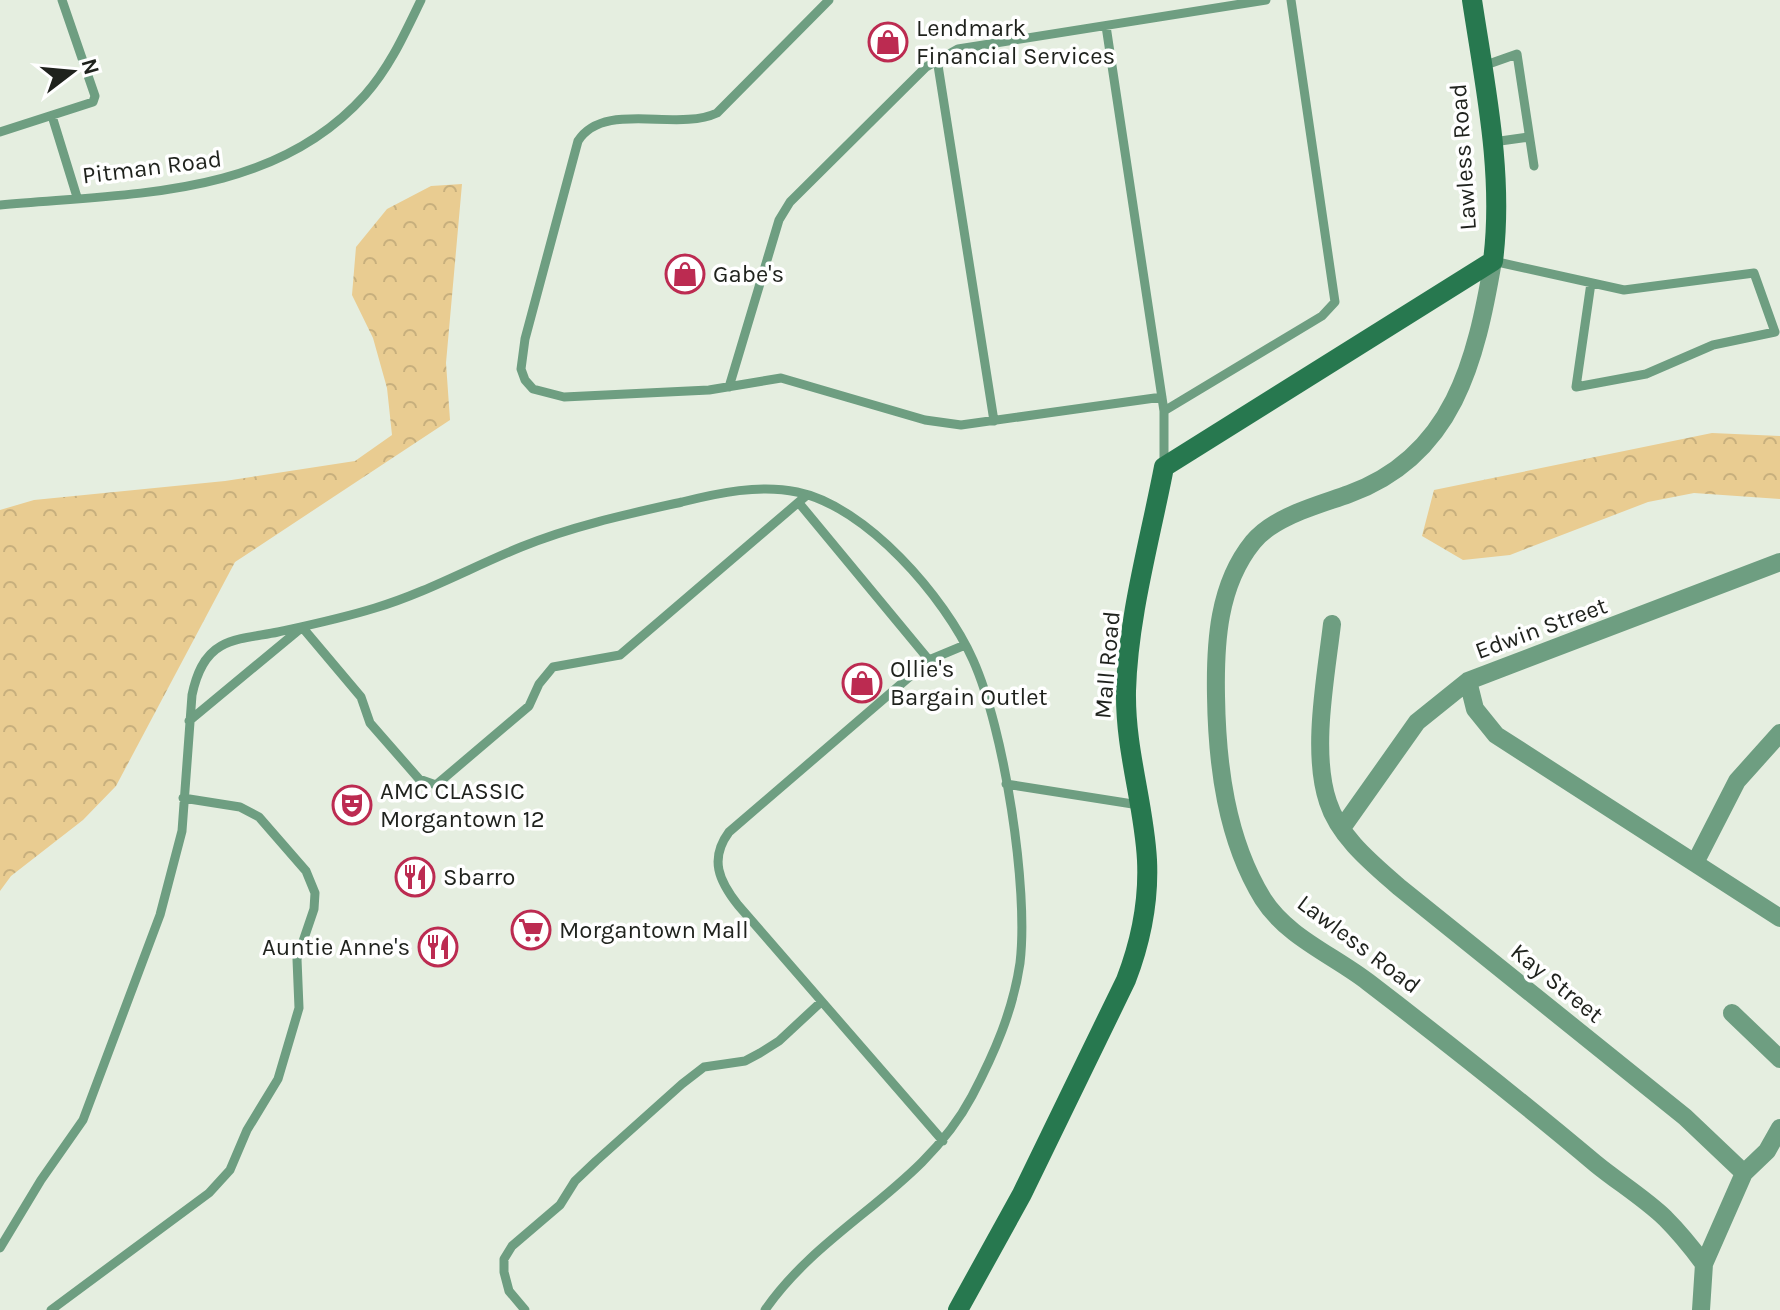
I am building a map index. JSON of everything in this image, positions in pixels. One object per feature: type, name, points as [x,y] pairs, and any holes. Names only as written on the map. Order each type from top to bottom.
[{"type":"street","name":"Lawless Road","points":[[1472,0],[1492,142],[1497,209],[1493,261],[1477,343],[1443,421],[1430,442],[1407,465],[1384,479],[1279,523],[1257,536],[1240,557],[1229,584],[1216,656],[1217,727],[1225,801],[1263,899],[1282,922],[1388,997],[1663,1216],[1704,1264]]},
{"type":"street","points":[[1164,467],[1493,261]]},
{"type":"street","name":"Mall Road","points":[[958,1310],[1022,1194],[1126,980],[1139,946],[1145,908],[1147,859],[1129,758],[1126,686],[1164,467]]},
{"type":"street","name":"Edwin Street","points":[[1780,562],[1468,681],[1475,709],[1496,735],[1780,918]]},
{"type":"street","name":"Kay Street","points":[[1332,624],[1319,728],[1328,803],[1342,828],[1366,858],[1399,887],[1685,1117],[1744,1173]]},
{"type":"street","points":[[1342,828],[1417,722],[1468,681]]},
{"type":"street","points":[[1695,863],[1737,781],[1780,733]]},
{"type":"street","points":[[1732,1013],[1780,1059]]},
{"type":"street","points":[[1701,1310],[1704,1264],[1744,1173],[1774,1156],[1780,1128]]},
{"type":"lane","points":[[0,132],[93,102],[95,96],[62,0]]},
{"type":"lane","name":"Pitman Road","points":[[0,205],[182,188],[227,179],[300,148],[365,95],[399,46],[421,0]]},
{"type":"lane","points":[[829,0],[717,113],[694,120],[609,121],[586,130],[578,141],[521,355],[525,380],[548,395],[564,397],[729,387],[781,378],[943,424],[994,421],[1162,397]]},
{"type":"lane","points":[[729,387],[779,220],[790,202],[937,59],[958,49],[1266,0]]},
{"type":"lane","points":[[1164,411],[1322,316],[1335,302],[1291,0]]},
{"type":"lane","points":[[1106,26],[1164,411],[1164,467]]},
{"type":"lane","points":[[1482,66],[1517,54],[1534,166]]},
{"type":"lane","points":[[937,59],[994,421]]},
{"type":"lane","points":[[52,116],[77,197]]},
{"type":"lane","points":[[1492,142],[1529,137]]},
{"type":"lane","points":[[1493,261],[1624,290],[1754,273],[1775,332],[1713,345],[1646,374],[1576,387],[1591,283]]},
{"type":"lane","points":[[0,1248],[41,1180],[83,1120],[170,886],[182,831],[195,678],[210,655],[237,641],[399,600],[524,546],[599,522],[764,488],[826,500],[871,529],[932,597],[965,645],[992,712],[1006,784],[1021,902],[1020,963],[1001,1037],[970,1099],[943,1141],[907,1180],[805,1260],[765,1310]]},
{"type":"lane","points":[[302,627],[361,697],[370,723],[419,779],[436,785],[529,706],[545,675],[553,667],[620,655],[807,495]]},
{"type":"lane","points":[[799,503],[929,660]]},
{"type":"lane","points":[[189,721],[302,627]]},
{"type":"lane","points":[[943,1141],[727,892],[718,872],[719,849],[729,832],[929,660],[965,645]]},
{"type":"lane","points":[[1006,784],[1139,805]]},
{"type":"lane","points":[[51,1310],[209,1193],[230,1170],[247,1130],[273,1091],[294,1033],[299,1008],[297,959],[314,909],[312,880],[249,810],[183,798]]},
{"type":"lane","points":[[525,1310],[509,1291],[504,1272],[504,1259],[512,1246],[560,1205],[575,1181],[682,1084],[704,1067],[745,1061],[760,1053],[779,1041],[821,1002]]},
{"type":"green space","points":[[462,184],[446,363],[450,420],[235,562],[116,786],[83,820],[11,876],[0,891],[0,510],[34,500],[225,481],[355,461],[392,435],[387,388],[373,338],[352,295],[356,247],[387,209],[431,186]]},
{"type":"green space","points":[[1712,433],[1780,436],[1780,499],[1694,493],[1648,502],[1510,555],[1463,560],[1422,536],[1434,490]]},
{"type":"place","name":"Lendmark Financial Services","points":[[888,42]]},
{"type":"place","name":"Gabe's","points":[[685,274]]},
{"type":"place","name":"Ollie's Bargain Outlet","points":[[862,683]]},
{"type":"place","name":"AMC CLASSIC Morgantown 12","points":[[352,805]]},
{"type":"place","name":"Sbarro","points":[[415,877]]},
{"type":"place","name":"Morgantown Mall","points":[[531,930]]},
{"type":"place","name":"Auntie Anne's","points":[[438,947]]}]
